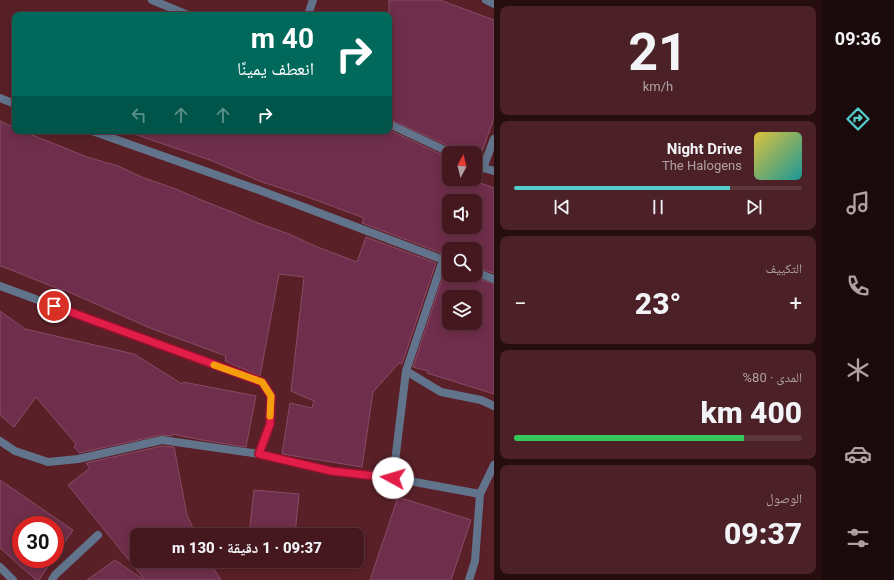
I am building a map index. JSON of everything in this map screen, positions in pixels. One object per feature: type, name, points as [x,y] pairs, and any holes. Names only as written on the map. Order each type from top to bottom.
[{"type":"street","points":[[152,0],[163,2],[182,12]]},
{"type":"street","points":[[309,12],[313,0]]},
{"type":"street","points":[[486,0],[494,4]]},
{"type":"street","points":[[0,98],[12,103]]},
{"type":"street","points":[[392,125],[442,149]]},
{"type":"street","points":[[100,134],[259,190],[442,259]]},
{"type":"street","points":[[482,161],[494,139]]},
{"type":"street","points":[[482,167],[494,171]]},
{"type":"street","points":[[393,478],[406,371],[442,272]]},
{"type":"street","points":[[482,275],[494,279]]},
{"type":"street","points":[[0,286],[262,382],[271,396],[271,403],[270,424],[259,454]]},
{"type":"street","points":[[406,371],[441,392],[481,400],[494,406]]},
{"type":"street","points":[[0,441],[15,451],[48,462],[78,459],[162,440],[259,454],[331,471],[393,478],[480,494]]},
{"type":"street","points":[[469,580],[474,561],[480,494],[494,465]]},
{"type":"street","points":[[52,580],[55,575],[98,535]]},
{"type":"street","points":[[0,566],[12,580]]},
{"type":"building","points":[[389,0],[440,0],[494,20],[494,118],[482,152],[482,146],[449,146],[392,120],[392,12],[389,12]]},
{"type":"building","points":[[0,121],[12,127],[12,134],[30,134],[87,157],[118,166],[144,178],[176,189],[357,262],[366,237],[436,263],[402,364],[399,363],[373,392],[362,467],[282,454],[290,403],[312,408],[314,401],[291,391],[304,277],[279,274],[260,376],[225,361],[226,356],[150,328],[62,289],[61,290],[0,266]]},
{"type":"building","points":[[392,131],[442,155],[442,186],[482,186],[482,184],[494,188],[494,273],[482,269],[482,242],[442,242],[442,253],[362,223],[364,218],[262,182],[210,160],[134,134],[392,134]]},
{"type":"building","points":[[442,279],[442,282],[482,282],[482,280],[494,284],[494,394],[427,373],[428,371],[413,367]]},
{"type":"building","points":[[0,311],[25,329],[134,354],[182,384],[183,382],[256,396],[246,447],[172,434],[172,436],[161,435],[79,453],[74,447],[76,444],[36,397],[14,427],[0,415]]},
{"type":"building","points":[[162,446],[174,447],[187,515],[193,528],[130,528],[130,561],[68,485],[90,468],[86,463]]},
{"type":"building","points":[[0,480],[53,516],[12,516],[12,559],[0,548]]},
{"type":"building","points":[[254,490],[299,494],[296,528],[250,528]]},
{"type":"building","points":[[398,497],[471,520],[451,580],[370,580]]},
{"type":"building","points":[[64,524],[73,530],[64,544]]},
{"type":"building","points":[[115,560],[144,580],[87,580]]},
{"type":"building","points":[[22,568],[47,568],[39,580],[36,580]]},
{"type":"building","points":[[135,568],[213,568],[221,580],[145,580]]},
{"type":"slow traffic","points":[[214,365],[262,382],[271,396],[270,416]]},
{"type":"route","points":[[54,306],[262,382],[271,396],[270,424],[259,454],[331,471],[393,478]]}]
